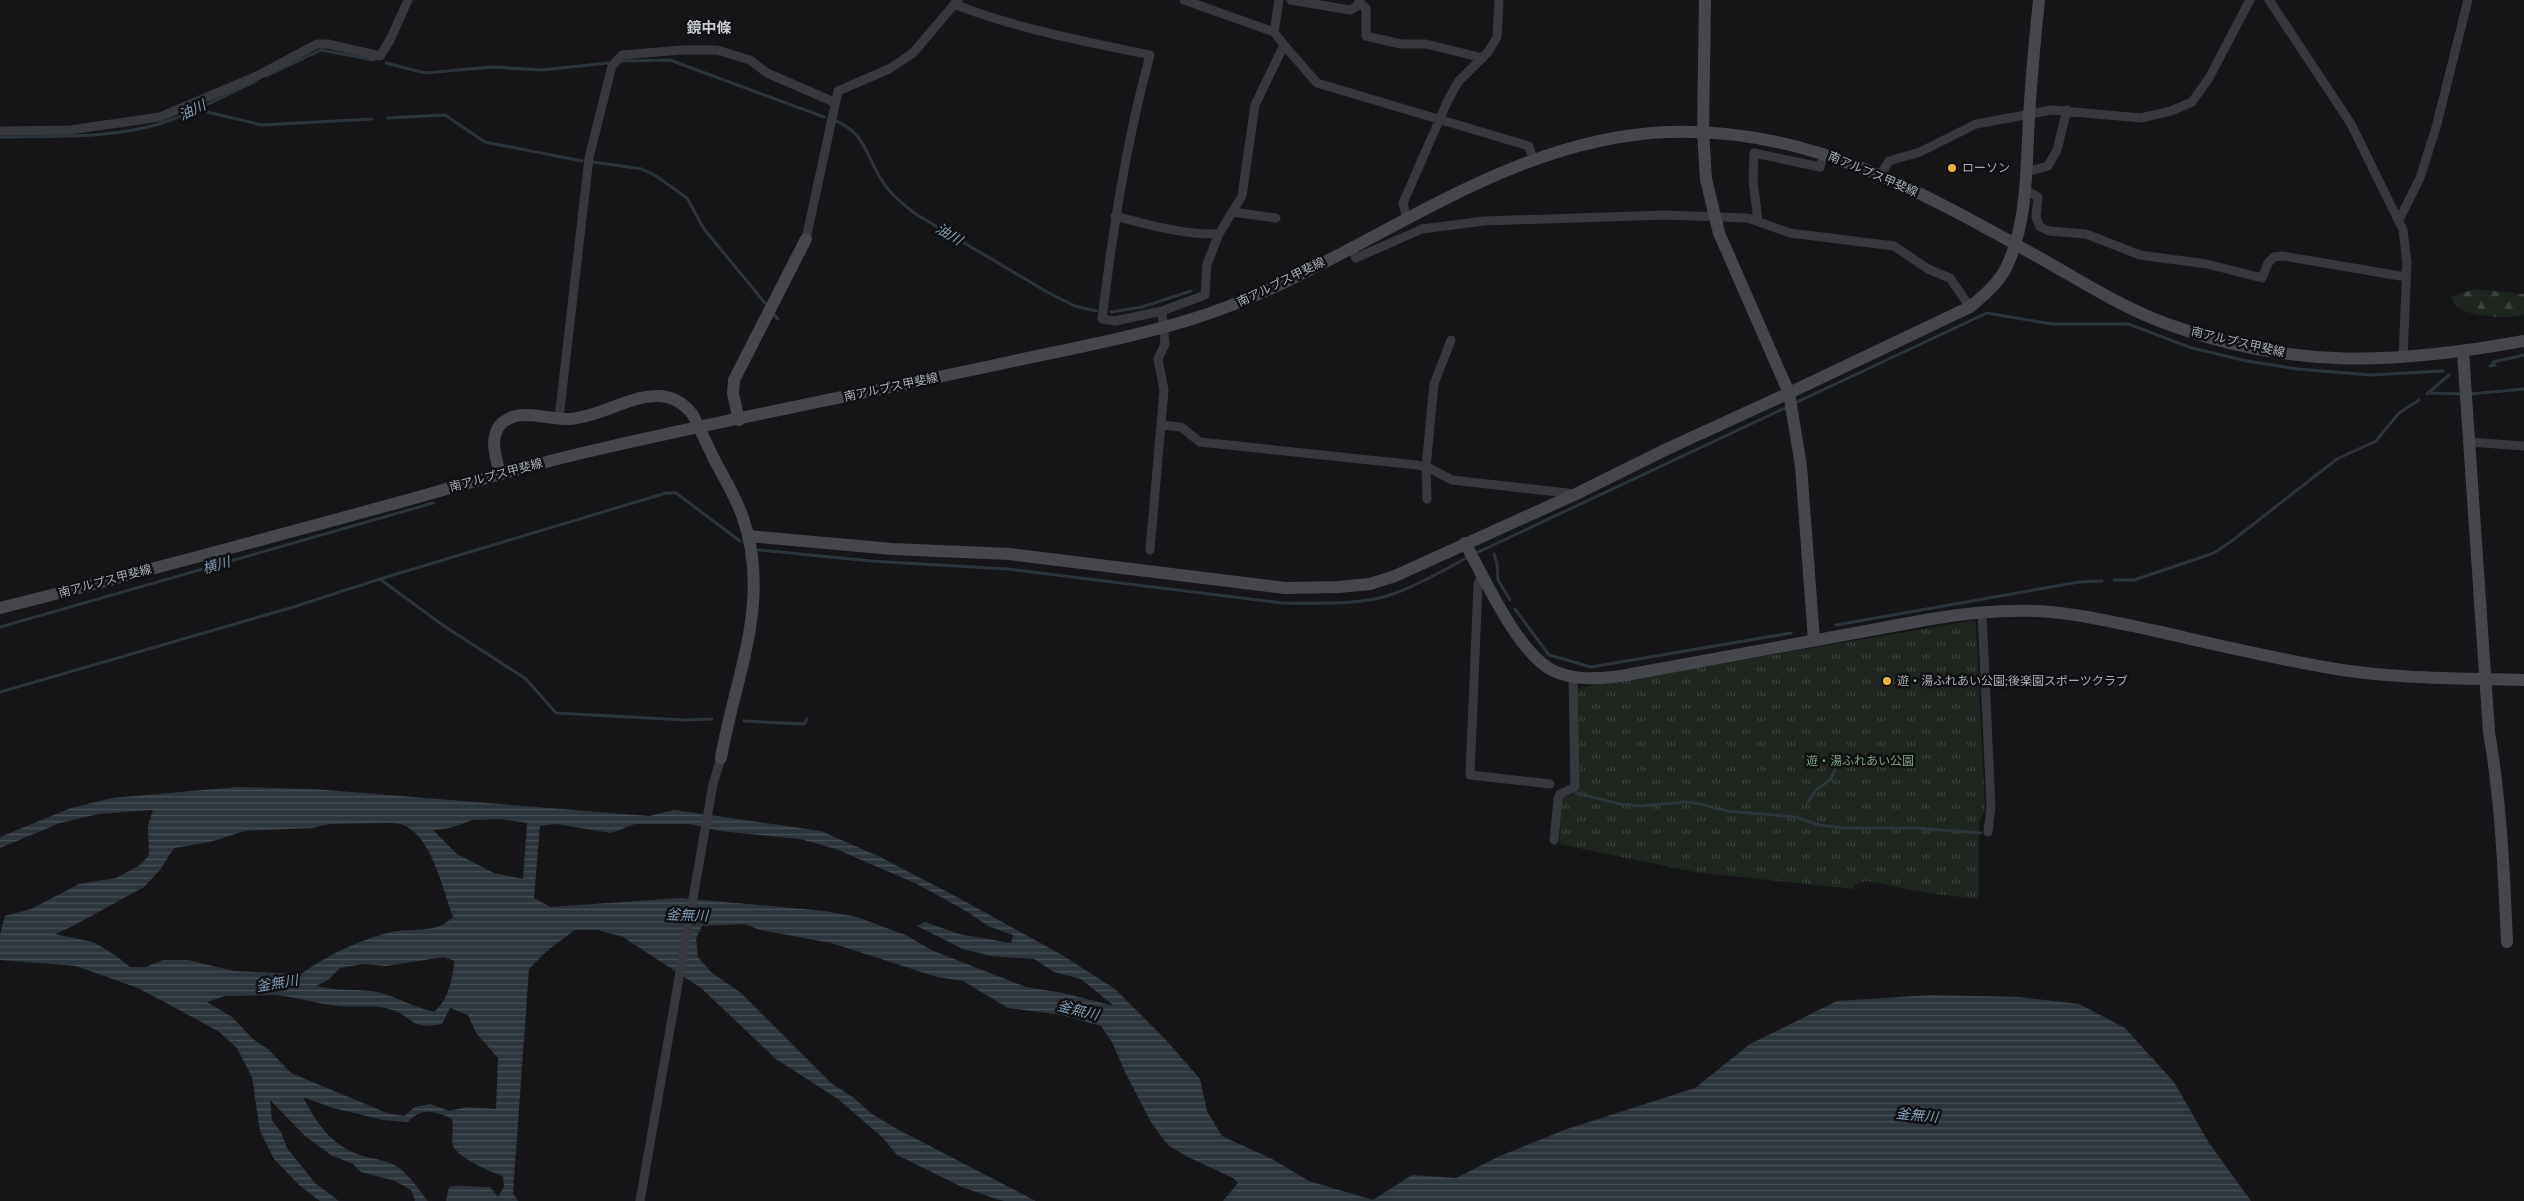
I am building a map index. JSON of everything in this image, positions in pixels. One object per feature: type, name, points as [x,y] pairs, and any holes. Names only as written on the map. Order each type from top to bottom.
[{"type":"street","points":[[0,131],[70,130],[160,117],[259,76],[317,44],[328,44],[380,56],[390,40],[408,0]]},
{"type":"street","points":[[1184,0],[1274,32],[1317,83],[1529,146],[1533,160]]},
{"type":"street","points":[[1274,32],[1279,0]]},
{"type":"street","points":[[1291,0],[1341,10],[1350,10],[1356,7],[1360,1],[1366,8],[1366,36],[1400,44],[1426,44],[1483,58]]},
{"type":"street","points":[[1407,219],[1404,203],[1439,118],[1458,82],[1483,58],[1497,37],[1499,0]]},
{"type":"street","points":[[1705,0],[1703,132],[1706,179],[1714,216],[1741,284],[1789,393],[1801,466],[1814,640]]},
{"type":"street","points":[[748,536],[892,549],[1009,554],[1284,588],[1340,588],[1370,584],[1395,576],[1576,494],[1666,448],[1789,393],[1970,307],[1993,286],[2005,270],[2016,245],[2026,172],[2038,0]]},
{"type":"street","points":[[1880,175],[1889,161],[1920,152],[1976,124],[2029,116],[2052,110],[2141,118],[2171,111],[2192,102],[2209,78],[2250,0]]},
{"type":"street","points":[[2268,0],[2351,124],[2398,220],[2407,244],[2403,358]]},
{"type":"street","points":[[2398,220],[2420,178],[2426,160],[2468,0]]},
{"type":"street","points":[[739,420],[733,394],[734,380],[806,239],[834,102],[838,92],[889,68],[913,53],[956,2],[983,16],[1051,34],[1150,55],[1133,119],[1115,216],[1102,319],[1114,321],[1162,311],[1205,295],[1207,264],[1219,234],[1242,196],[1255,105],[1284,45]]},
{"type":"street","points":[[559,418],[589,158],[612,66],[622,55],[716,50],[750,60],[767,73],[834,102]]},
{"type":"street","points":[[2026,172],[2048,166],[2057,150],[2067,110]]},
{"type":"street","name":"南アルプス甲斐線","points":[[0,608],[603,448],[1163,328],[1196,318],[1270,290],[1508,168],[1582,144],[1632,135],[1703,132],[1777,141],[1824,153],[1880,175],[2016,245],[2123,305],[2165,323],[2214,340],[2300,356],[2340,360],[2403,358],[2463,352],[2524,340]]},
{"type":"street","points":[[1758,221],[1753,181],[1754,153],[1820,167],[1824,153]]},
{"type":"street","points":[[2024,189],[2038,197],[2036,217],[2040,227],[2049,231],[2086,234],[2140,255],[2208,264],[2262,278],[2268,263],[2274,257],[2283,256],[2406,277]]},
{"type":"street","points":[[1232,212],[1276,218]]},
{"type":"street","points":[[1351,247],[1356,258],[1422,229],[1484,221],[1665,215],[1748,218],[1790,233],[1894,246],[1928,269],[1950,278],[1970,307]]},
{"type":"street","points":[[1115,216],[1170,230],[1199,234],[1219,234]]},
{"type":"street","points":[[1150,550],[1164,390],[1158,358],[1165,344],[1162,311]]},
{"type":"street","points":[[1427,499],[1426,467],[1434,384],[1451,340]]},
{"type":"street","points":[[2463,352],[2490,732],[2497,778],[2507,942]]},
{"type":"street","points":[[500,474],[494,444],[498,428],[509,418],[524,415],[559,418],[587,416],[658,396],[678,400],[693,414],[735,498],[748,536],[754,589],[752,627],[712,793],[640,1201]]},
{"type":"street","points":[[1162,425],[1181,427],[1200,442],[1426,467],[1452,480],[1576,494]]},
{"type":"street","points":[[2470,442],[2524,446]]},
{"type":"street","points":[[1465,543],[1522,642],[1537,660],[1552,670],[1572,677],[1594,679],[1621,676],[1814,640],[1982,612],[2038,611],[2072,615],[2343,670],[2395,675],[2524,680]]},
{"type":"street","points":[[1482,574],[1478,584],[1470,775],[1550,784]]},
{"type":"street","points":[[1982,612],[1991,807],[1988,832]]},
{"type":"street","points":[[1554,840],[1558,798],[1560,794],[1575,787],[1572,677]]},
{"type":"green space","points":[[2474,289],[2524,294],[2524,314],[2511,317],[2474,314],[2459,308],[2451,297]]},
{"type":"green space","name":"遊・湯ふれあい公園","points":[[1975,621],[1976,625],[1985,809],[1979,823],[1979,895],[1977,899],[1928,893],[1866,881],[1854,885],[1854,889],[1694,872],[1559,844],[1562,797],[1573,795],[1578,688]]},
{"type":"water","name":"釜無川","points":[[237,787],[313,789],[649,816],[674,810],[821,831],[878,856],[957,897],[1062,955],[1115,989],[1166,1040],[1200,1079],[1207,1111],[1222,1136],[1272,1159],[1309,1181],[1373,1200],[1412,1175],[1456,1178],[1500,1156],[1564,1130],[1695,1088],[1750,1044],[1837,1001],[1930,995],[2019,997],[2079,1004],[2125,1028],[2174,1082],[2209,1143],[2251,1201],[1223,1201],[1238,1183],[1233,1178],[1186,1156],[1168,1145],[1152,1124],[1112,1042],[1101,1026],[1062,1015],[1008,1008],[963,981],[937,977],[831,943],[760,930],[745,924],[702,926],[696,939],[698,957],[711,972],[741,993],[831,1083],[854,1098],[872,1114],[1036,1201],[1004,1201],[993,1198],[962,1187],[897,1155],[882,1137],[838,1099],[776,1059],[701,988],[623,937],[598,930],[575,930],[548,950],[529,969],[513,1193],[518,1201],[446,1201],[449,1187],[490,1187],[498,1197],[504,1187],[503,1176],[475,1164],[456,1150],[452,1143],[452,1119],[446,1116],[434,1112],[424,1112],[413,1117],[408,1122],[383,1120],[333,1108],[303,1097],[320,1125],[341,1146],[360,1155],[390,1163],[406,1174],[428,1201],[415,1201],[411,1190],[395,1181],[361,1172],[353,1164],[331,1155],[305,1136],[270,1100],[272,1120],[281,1132],[287,1148],[315,1183],[339,1201],[320,1201],[299,1185],[274,1159],[260,1131],[252,1077],[237,1048],[218,1031],[138,988],[76,966],[0,960],[0,935],[5,916],[31,909],[79,884],[116,878],[139,866],[149,855],[148,825],[153,810],[99,814],[60,823],[0,848],[0,837],[71,808],[112,798]],"holes":[[[500,819],[527,823],[523,879],[494,873],[457,854],[433,830],[450,828],[473,820]],[[394,823],[403,825],[413,831],[422,840],[429,852],[453,917],[439,926],[395,931],[365,940],[331,955],[301,974],[234,971],[188,960],[163,960],[146,967],[130,967],[115,955],[93,942],[55,934],[144,887],[160,870],[174,848],[210,842],[245,831],[313,828],[330,824]],[[556,824],[611,833],[635,824],[690,824],[720,831],[800,839],[836,849],[917,884],[966,911],[988,926],[1013,935],[1011,943],[959,934],[925,922],[917,926],[963,949],[991,956],[1034,959],[1054,972],[1081,979],[1114,1006],[1063,993],[1026,987],[931,950],[908,936],[857,917],[825,911],[680,898],[550,907],[534,898],[540,826]],[[444,957],[454,961],[449,989],[443,1002],[434,1012],[371,991],[330,989],[316,986],[328,980],[340,968],[363,964],[386,966]],[[275,995],[339,1006],[383,1008],[397,1012],[417,1024],[431,1026],[442,1024],[450,1008],[468,1015],[476,1033],[498,1058],[496,1109],[467,1107],[449,1111],[430,1104],[415,1107],[404,1116],[387,1113],[291,1073],[269,1050],[253,1039],[232,1017],[207,1002],[225,996]]]},
{"type":"waterway","name":"油川","points":[[266,76],[321,50],[374,60]]},
{"type":"waterway","name":"油川","points":[[622,61],[670,60],[824,117]]},
{"type":"waterway","name":"油川","points":[[386,63],[425,73],[492,67],[542,70],[608,63]]},
{"type":"waterway","name":"油川","points":[[0,137],[107,134],[149,127],[190,112],[256,81]]},
{"type":"waterway","points":[[200,108],[203,111],[262,125],[372,119]]},
{"type":"waterway","points":[[387,118],[445,115],[485,142],[582,161]]},
{"type":"waterway","name":"油川","points":[[834,120],[852,131],[863,145],[884,184],[896,198],[914,213],[1047,292],[1075,306],[1096,311]]},
{"type":"waterway","points":[[593,162],[642,169],[656,176],[687,198],[704,229],[765,303]]},
{"type":"waterway","name":"油川","points":[[1111,312],[1142,307],[1191,291]]},
{"type":"waterway","points":[[1795,403],[1987,313],[2052,324],[2128,324],[2192,348],[2247,361],[2297,369],[2371,375],[2443,371]]},
{"type":"waterway","points":[[774,315],[778,319]]},
{"type":"waterway","points":[[2490,366],[2495,365],[2493,362],[2524,355]]},
{"type":"waterway","points":[[2427,394],[2449,375]]},
{"type":"waterway","points":[[2470,394],[2524,389]]},
{"type":"waterway","points":[[2429,393],[2464,394]]},
{"type":"waterway","points":[[2114,580],[2134,580],[2214,553],[2337,459],[2376,441],[2399,413],[2419,400]]},
{"type":"waterway","points":[[1474,554],[1787,407]]},
{"type":"waterway","points":[[0,692],[290,608],[666,493],[676,493],[740,541]]},
{"type":"waterway","name":"横川","points":[[0,627],[433,503]]},
{"type":"waterway","points":[[759,550],[871,561],[1007,569],[1282,603],[1340,603],[1383,597],[1415,585],[1468,557]]},
{"type":"waterway","points":[[1494,554],[1497,563],[1498,580],[1510,600]]},
{"type":"waterway","points":[[380,579],[441,624],[526,679],[556,713],[685,720],[712,719]]},
{"type":"waterway","points":[[1836,625],[2079,582],[2102,581]]},
{"type":"waterway","points":[[1515,609],[1549,655],[1591,667],[1791,633]]},
{"type":"waterway","points":[[744,721],[804,724],[807,719]]},
{"type":"waterway","points":[[1807,803],[1816,790],[1830,780],[1836,768]]},
{"type":"waterway","points":[[1576,793],[1620,804],[1641,806],[1686,802],[1727,811],[1796,817],[1819,825],[1844,828],[1914,828],[1981,833]]},
{"type":"place","name":"ローソン","points":[[1952,168]]},
{"type":"place","name":"遊・湯ふれあい公園;後楽園スポーツクラブ","points":[[1887,681]]},
{"type":"district","name":"鏡中條","points":[[709,28]]}]
